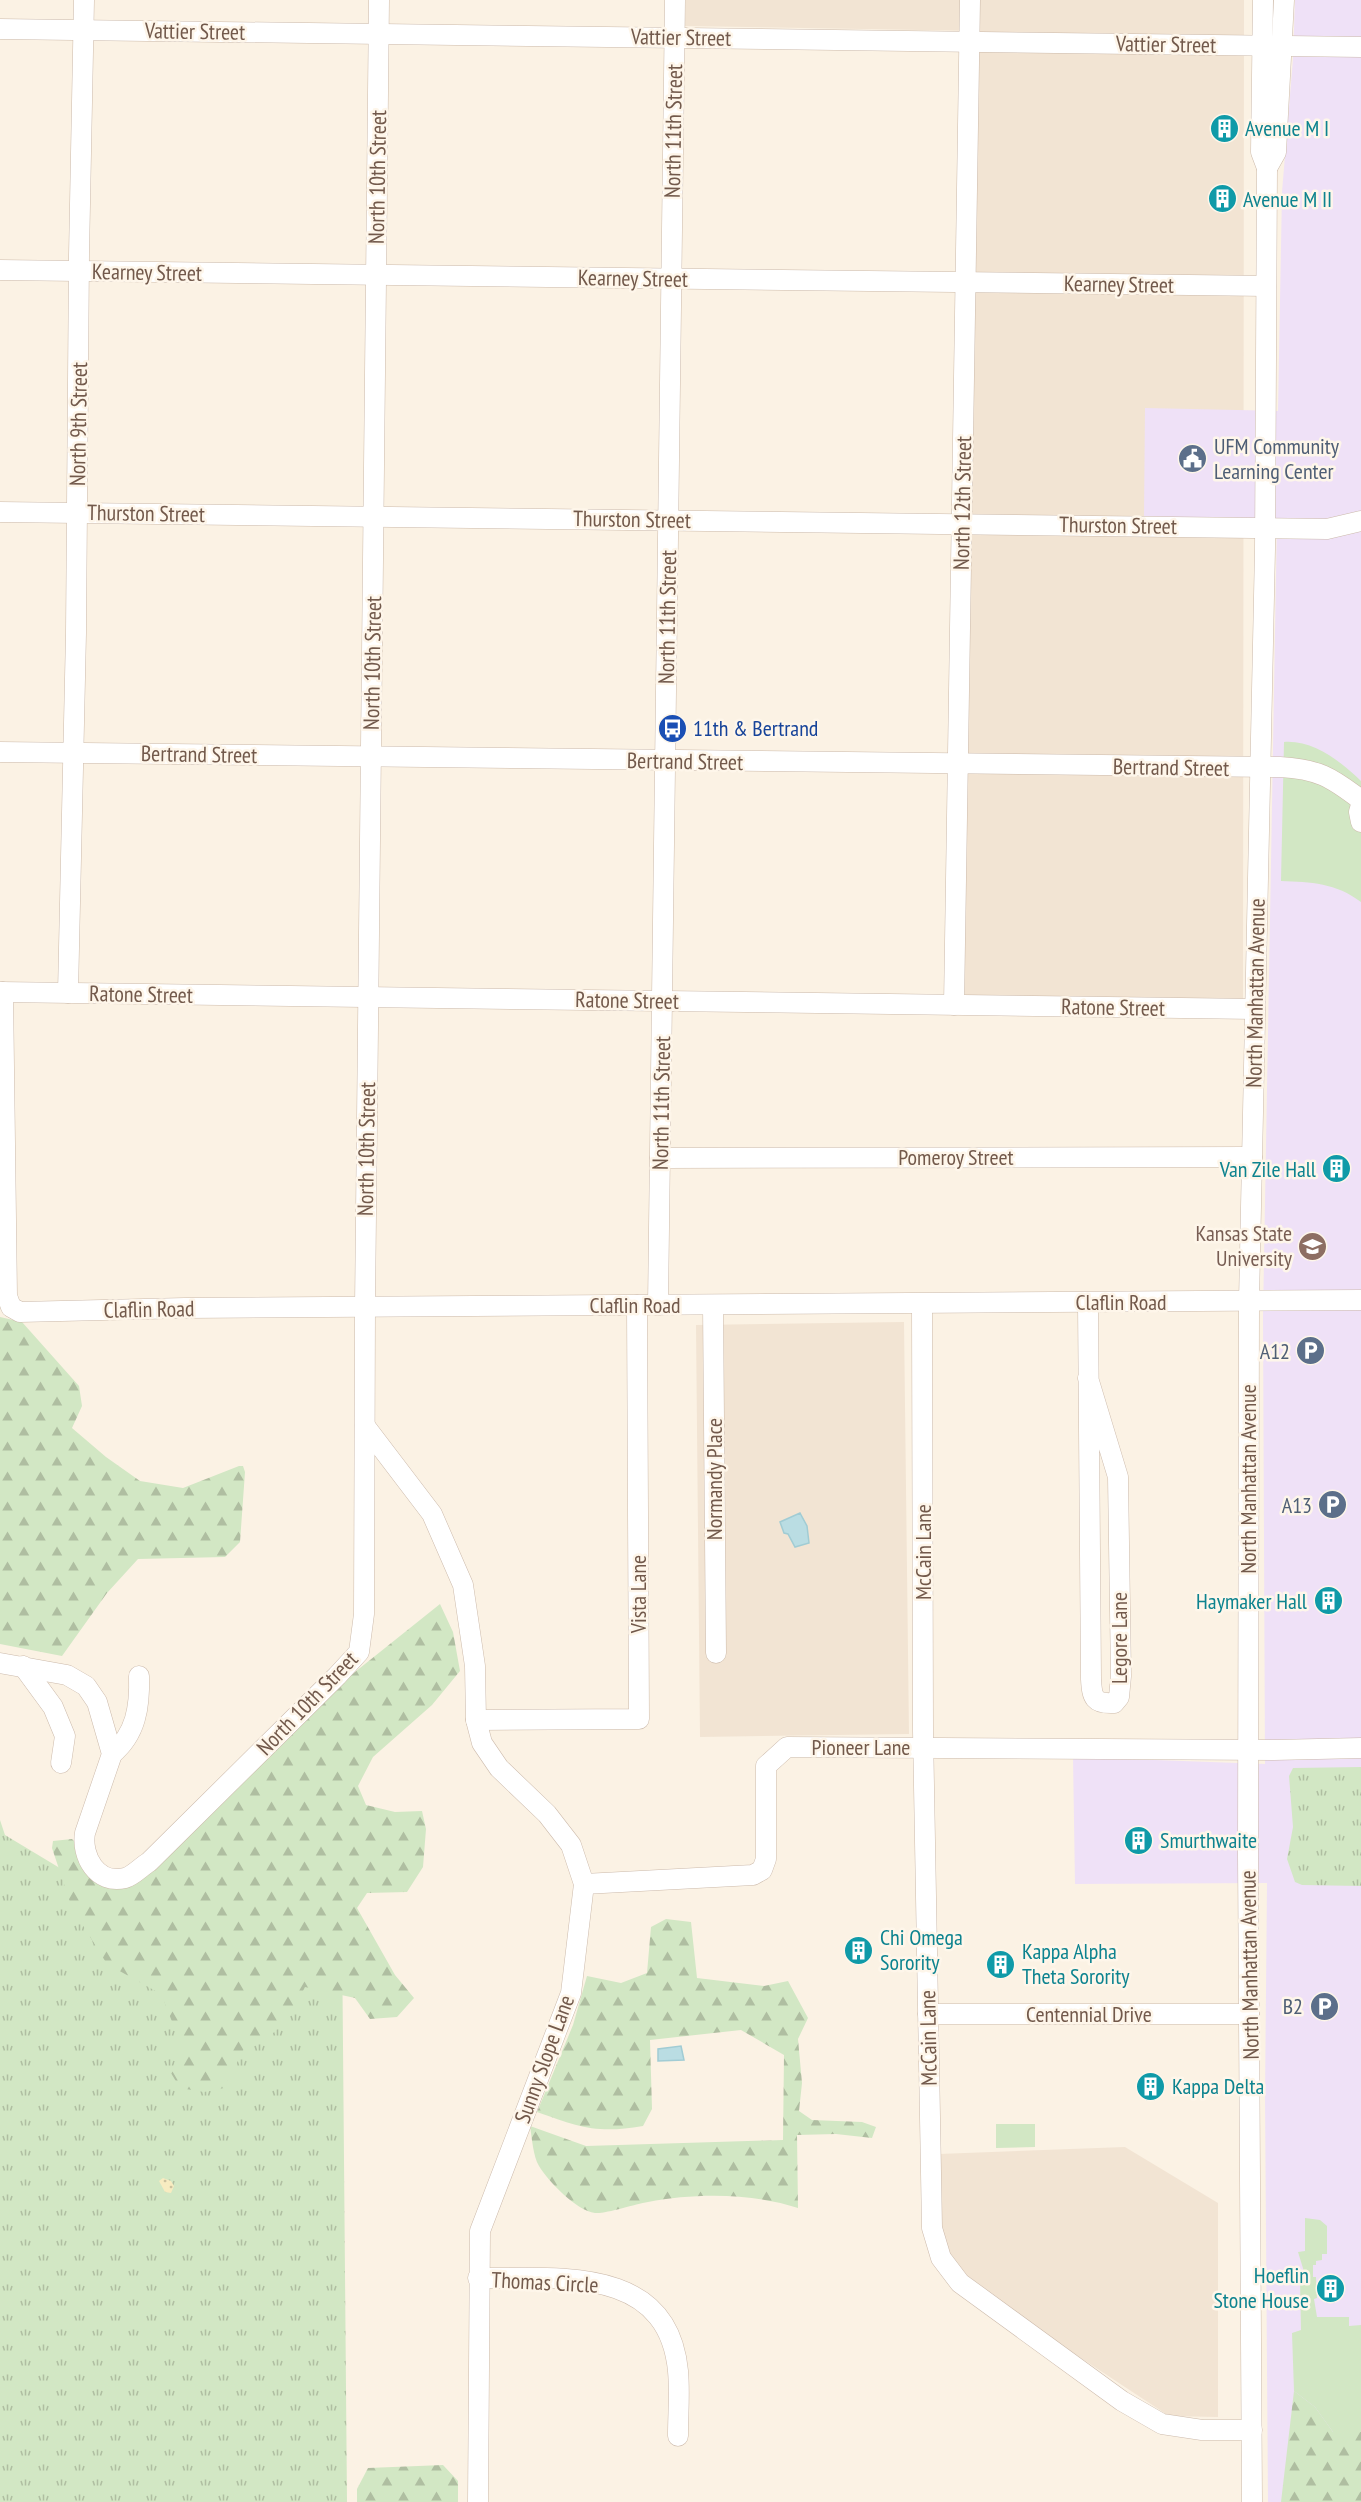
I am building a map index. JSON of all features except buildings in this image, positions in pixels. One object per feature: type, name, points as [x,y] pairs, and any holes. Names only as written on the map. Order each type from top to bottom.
[{"type":"street","name":"North 9th Street","points":[[68,993],[84,0]]},
{"type":"street","name":"North 10th Street","points":[[112,1754],[83,1845],[92,1866],[99,1874],[112,1878],[126,1878],[149,1862],[359,1652],[364,1614],[365,1307],[379,0]]},
{"type":"street","name":"North 11th Street","points":[[658,1305],[675,0]]},
{"type":"street","name":"North 12th Street","points":[[954,1005],[970,0]]},
{"type":"street","name":"North Manhattan Avenue","points":[[1252,2502],[1248,1748],[1249,1301],[1265,528],[1267,168],[1261,152],[1263,0]]},
{"type":"street","name":"North Manhattan Avenue","points":[[1267,168],[1276,152],[1284,0]]},
{"type":"street","name":"Vattier Street","points":[[0,29],[1361,47]]},
{"type":"street","name":"Kearney Street","points":[[0,270],[1266,286]]},
{"type":"street","name":"Thurston Street","points":[[0,512],[1327,529],[1361,521]]},
{"type":"street","name":"Bertrand Street","points":[[0,752],[1307,769],[1339,782],[1361,800]]},
{"type":"street","points":[[1361,805],[1359,813],[1361,822]]},
{"type":"street","name":"Ratone Street","points":[[1,992],[1255,1010]]},
{"type":"street","points":[[1,992],[3,1198]]},
{"type":"street","name":"Pomeroy Street","points":[[660,1158],[1252,1157]]},
{"type":"street","name":"Claflin Road","points":[[3,1198],[7,1296],[11,1307],[20,1312],[365,1307],[1361,1300]]},
{"type":"street","name":"Legore Lane","points":[[1088,1303],[1088,1378],[1092,1693],[1097,1701],[1114,1703],[1119,1697],[1121,1676],[1118,1477],[1088,1378]]},
{"type":"street","name":"McCain Lane","points":[[922,1304],[924,1747],[932,2228],[941,2258],[960,2283],[1122,2401],[1162,2424],[1202,2430],[1252,2430]]},
{"type":"street","name":"Vista Lane","points":[[476,1720],[639,1719],[637,1305]]},
{"type":"street","name":"Normandy Place","points":[[712,1305],[716,1653]]},
{"type":"street","name":"Sunny Slope Lane","points":[[365,1426],[432,1514],[463,1584],[475,1665],[476,1720],[482,1743],[499,1768],[547,1814],[571,1845],[584,1884],[571,1993],[480,2231],[478,2502]]},
{"type":"street","points":[[0,1663],[68,1675],[86,1686],[97,1702],[112,1754],[132,1730],[139,1702],[139,1676]]},
{"type":"street","points":[[23,1666],[57,1716],[64,1736],[61,1763]]},
{"type":"street","name":"Pioneer Lane","points":[[584,1884],[753,1875],[762,1870],[766,1858],[766,1766],[787,1747],[1248,1748]]},
{"type":"street","points":[[1248,1748],[1361,1748]]},
{"type":"street","name":"Centennial Drive","points":[[928,2014],[1249,2014]]},
{"type":"street","name":"Thomas Circle","points":[[478,2278],[575,2279],[614,2286],[654,2311],[660,2316],[671,2338],[678,2370],[678,2436]]},
{"type":"shaded area","points":[[686,0],[1244,0],[1243,1004],[960,999],[978,31],[685,26]]},
{"type":"shaded area","name":"Kansas State University","points":[[1295,0],[1361,0],[1361,2502],[1268,2502],[1265,2098],[1267,1883],[1075,1884],[1073,1757],[1265,1764],[1263,1317],[1277,520],[1144,518],[1145,408],[1278,411],[1282,192],[1293,59]]},
{"type":"shaded area","points":[[904,1322],[909,1734],[700,1737],[696,1325]]},
{"type":"shaded area","points":[[1125,2147],[1218,2203],[1218,2417],[1169,2416],[1046,2335],[952,2264],[938,2217],[939,2154]]},
{"type":"green space","points":[[1284,742],[1306,744],[1326,753],[1361,781],[1361,902],[1333,887],[1281,881]]},
{"type":"green space","points":[[0,1317],[22,1322],[79,1386],[82,1406],[72,1428],[106,1457],[140,1481],[183,1488],[239,1466],[243,1466],[245,1472],[240,1542],[225,1557],[138,1559],[107,1593],[62,1656],[0,1644]]},
{"type":"green space","points":[[440,1604],[453,1632],[460,1671],[432,1705],[373,1757],[358,1786],[366,1805],[395,1812],[422,1811],[426,1829],[423,1867],[407,1892],[367,1893],[357,1908],[395,1975],[414,1998],[397,2017],[370,2019],[355,1998],[305,1987],[292,2012],[267,2040],[245,2047],[224,2088],[204,2092],[180,2088],[171,2073],[181,2044],[161,1994],[107,1964],[72,1908],[52,1848],[53,1841],[72,1839],[114,1882],[345,1680]]},
{"type":"green space","points":[[340,1702],[347,2502],[0,2502],[0,1820],[5,1835],[93,1888],[141,1888]]},
{"type":"green space","points":[[1361,1767],[1361,1886],[1302,1885],[1295,1882],[1287,1859],[1293,1827],[1289,1776],[1293,1768]]},
{"type":"green space","points":[[666,1919],[691,1922],[697,1978],[764,1986],[788,1981],[808,2018],[798,2039],[802,2083],[799,2111],[812,2120],[862,2122],[876,2127],[872,2138],[836,2134],[797,2135],[798,2208],[762,2199],[704,2196],[666,2199],[595,2213],[580,2207],[564,2194],[543,2172],[537,2162],[530,2126],[586,2146],[783,2140],[784,2055],[741,2030],[650,2040],[652,2109],[643,2126],[613,2129],[588,2128],[537,2112],[573,2025],[587,1976],[621,1983],[647,1973],[651,1927]]},
{"type":"green space","points":[[996,2124],[1035,2124],[1035,2147],[996,2148]]},
{"type":"green space","points":[[1305,2218],[1320,2220],[1327,2226],[1327,2254],[1322,2254],[1322,2260],[1316,2261],[1316,2265],[1313,2265],[1313,2277],[1316,2277],[1317,2298],[1314,2299],[1317,2317],[1349,2317],[1349,2326],[1361,2325],[1361,2432],[1333,2432],[1315,2407],[1294,2391],[1292,2333],[1301,2330],[1300,2279],[1306,2278],[1298,2252],[1305,2251]]},
{"type":"green space","points":[[1294,2391],[1315,2407],[1333,2432],[1361,2432],[1361,2502],[1281,2502]]},
{"type":"green space","points":[[443,2465],[458,2481],[458,2502],[357,2502],[357,2489],[368,2468]]},
{"type":"sand","points":[[163,2178],[171,2181],[174,2186],[171,2193],[165,2192],[159,2181]]},
{"type":"water","points":[[800,1513],[807,1526],[809,1543],[795,1547],[788,1534],[784,1533],[780,1522]]},
{"type":"water","points":[[681,2046],[684,2060],[658,2061],[658,2049]]},
{"type":"place","name":"Avenue M I","points":[[1224,128]]},
{"type":"place","name":"Avenue M II","points":[[1222,199]]},
{"type":"place","name":"UFM Community Learning Center","points":[[1193,459]]},
{"type":"place","name":"11th & Bertrand","points":[[672,728]]},
{"type":"place","name":"Van Zile Hall","points":[[1337,1169]]},
{"type":"place","name":"Kansas State University","points":[[1313,1246]]},
{"type":"place","name":"A12","points":[[1311,1351]]},
{"type":"place","name":"A13","points":[[1333,1505]]},
{"type":"place","name":"Haymaker Hall","points":[[1328,1601]]},
{"type":"place","name":"Smurthwaite","points":[[1139,1840]]},
{"type":"place","name":"Chi Omega Sorority","points":[[859,1950]]},
{"type":"place","name":"Kappa Alpha Theta Sorority","points":[[1001,1964]]},
{"type":"place","name":"B2","points":[[1324,2006]]},
{"type":"place","name":"Kappa Delta","points":[[1151,2086]]},
{"type":"place","name":"Hoeflin Stone House","points":[[1330,2288]]}]
